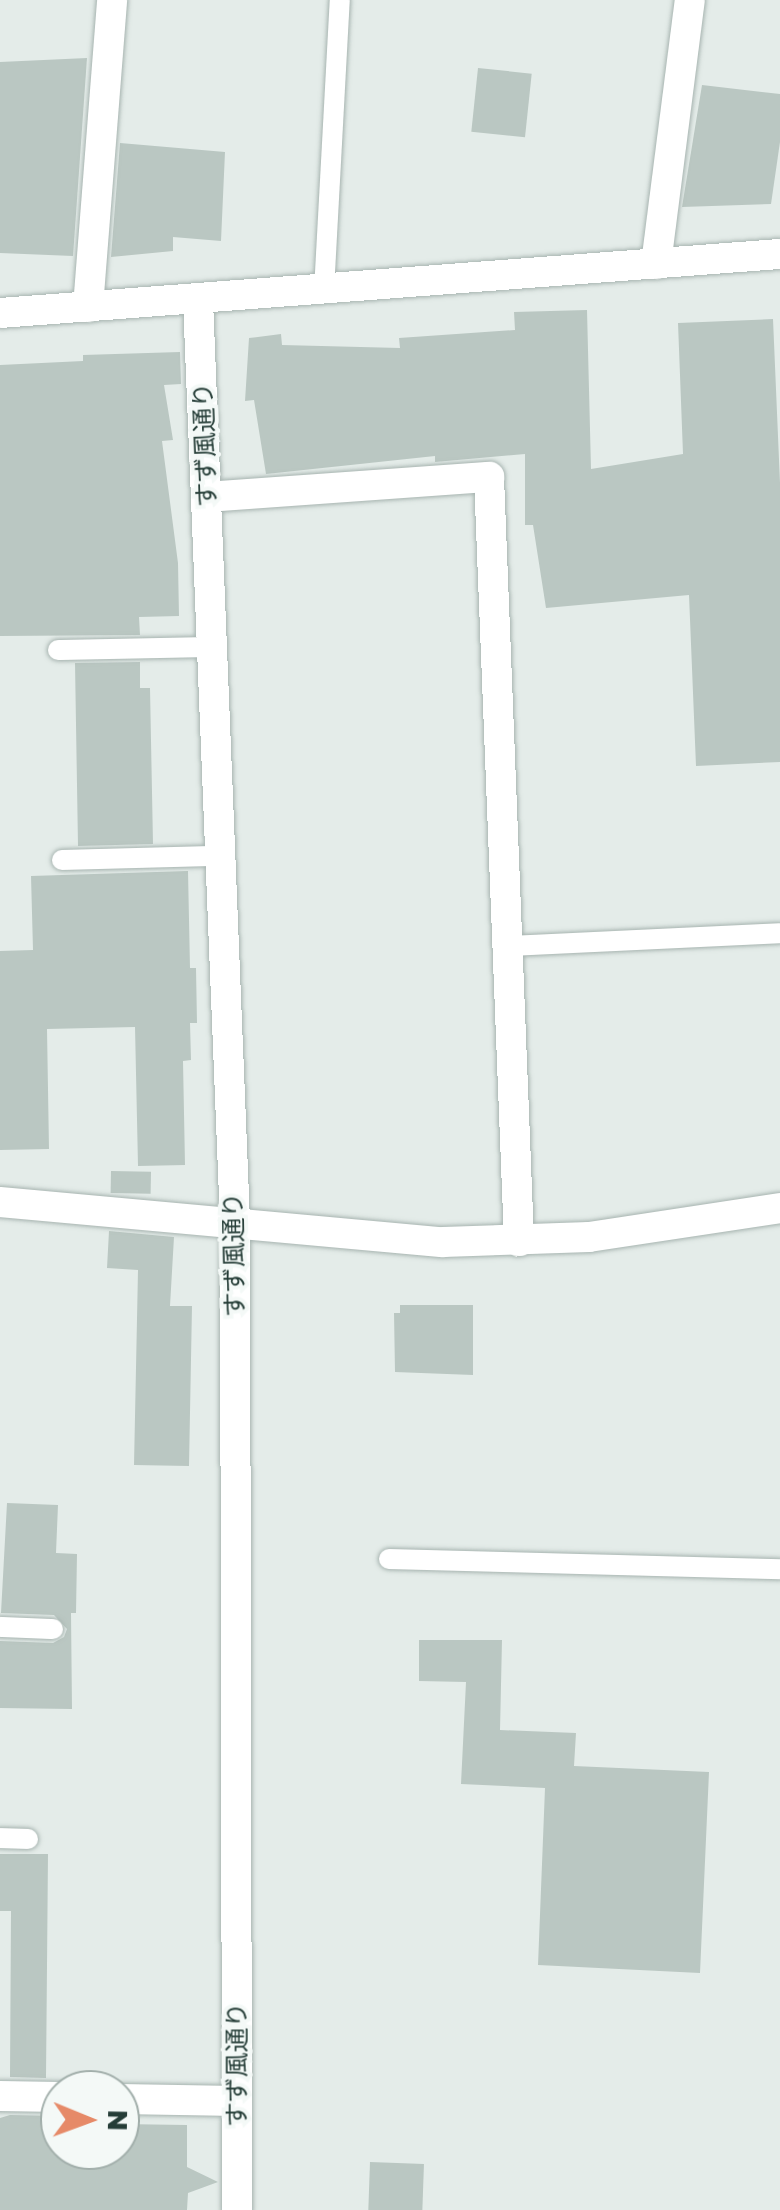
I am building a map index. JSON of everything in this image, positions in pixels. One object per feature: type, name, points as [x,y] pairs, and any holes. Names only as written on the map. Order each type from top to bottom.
[{"type":"street","points":[[88,307],[112,0]]},
{"type":"street","points":[[656,264],[690,0]]},
{"type":"street","points":[[0,313],[780,254]]},
{"type":"street","name":"すず風通り","points":[[198,300],[235,1221],[236,2210]]},
{"type":"street","points":[[207,496],[489,477],[519,1241]]},
{"type":"street","points":[[0,1202],[442,1242],[589,1237],[780,1208]]},
{"type":"street","points":[[0,2096],[40,2097]]},
{"type":"street","points":[[140,2099],[238,2101]]},
{"type":"lane","points":[[324,291],[340,0]]},
{"type":"lane","points":[[58,650],[212,647]]},
{"type":"lane","points":[[62,860],[220,856]]},
{"type":"lane","points":[[508,946],[780,933]]},
{"type":"lane","points":[[389,1559],[780,1569]]},
{"type":"lane","points":[[0,1626],[53,1629]]},
{"type":"lane","points":[[0,1838],[28,1838]]},
{"type":"building","points":[[87,58],[73,256],[0,253],[0,62]]},
{"type":"building","points":[[478,68],[532,74],[525,137],[471,132]]},
{"type":"building","points":[[702,85],[780,94],[780,142],[771,204],[682,207]]},
{"type":"building","points":[[120,143],[225,152],[221,241],[173,237],[173,251],[111,257]]},
{"type":"building","points":[[587,310],[591,469],[683,454],[678,323],[773,319],[780,483],[780,762],[696,766],[689,595],[546,608],[533,525],[525,525],[525,454],[435,462],[435,456],[266,474],[254,400],[245,401],[249,338],[281,334],[282,345],[400,348],[399,338],[515,330],[514,312]]},
{"type":"building","points":[[180,352],[181,384],[164,385],[173,440],[162,441],[178,563],[179,616],[139,617],[140,635],[0,636],[0,365],[83,361],[83,355]]},
{"type":"building","points":[[140,662],[140,688],[150,688],[153,844],[78,846],[75,663]]},
{"type":"building","points":[[188,871],[190,968],[196,968],[197,1023],[190,1023],[191,1060],[183,1061],[185,1165],[138,1166],[135,1027],[47,1029],[49,1149],[0,1150],[0,951],[33,950],[31,876]]},
{"type":"building","points":[[111,1171],[151,1172],[151,1194],[111,1193]]},
{"type":"building","points":[[109,1231],[174,1237],[170,1306],[192,1306],[189,1466],[134,1465],[138,1270],[107,1268]]},
{"type":"building","points":[[400,1305],[473,1305],[473,1375],[395,1372],[394,1313],[400,1313]]},
{"type":"building","points":[[7,1503],[58,1505],[56,1553],[77,1554],[76,1613],[71,1613],[72,1709],[0,1708],[0,1641],[53,1643],[64,1637],[67,1629],[54,1615],[1,1613]]},
{"type":"building","points":[[419,1640],[502,1640],[500,1730],[576,1733],[574,1766],[709,1772],[700,1973],[538,1965],[545,1788],[461,1784],[466,1682],[419,1681]]},
{"type":"building","points":[[0,1854],[48,1854],[46,2070],[40,2070],[40,2078],[10,2077],[11,1911],[0,1911]]},
{"type":"building","points":[[40,2116],[40,2170],[140,2170],[140,2124],[187,2125],[187,2167],[218,2182],[188,2193],[187,2210],[0,2210],[0,2118]]},
{"type":"building","points":[[370,2162],[424,2164],[422,2210],[368,2210]]}]
